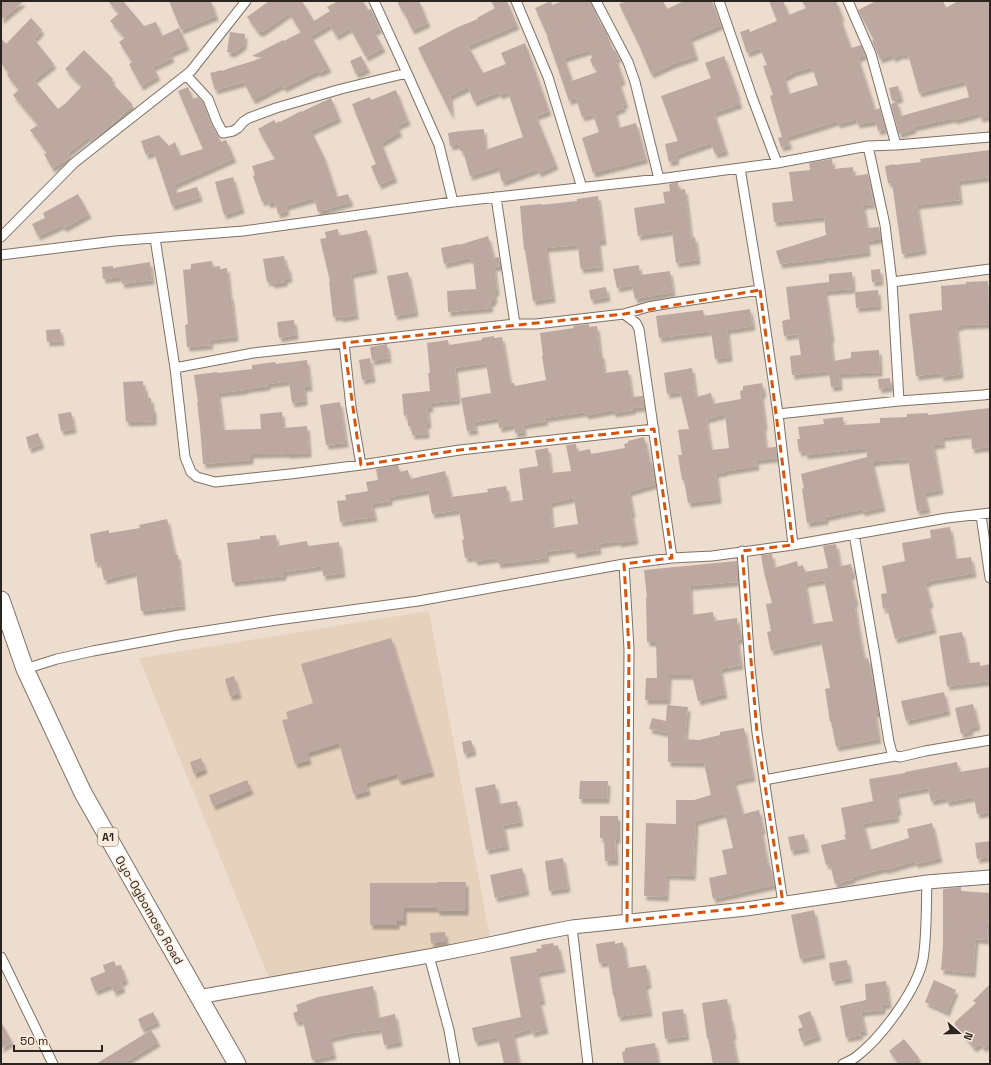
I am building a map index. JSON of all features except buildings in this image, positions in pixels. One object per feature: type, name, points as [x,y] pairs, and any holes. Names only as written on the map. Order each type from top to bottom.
[{"type":"highway","name":"Oyo-Ogbomoso Road","points":[[1,600],[25,669],[83,793],[237,1064]]},
{"type":"street","points":[[1,237],[74,163],[191,71],[246,1]]},
{"type":"street","points":[[374,1],[439,145],[453,202]]},
{"type":"street","points":[[516,1],[548,77],[582,188]]},
{"type":"street","points":[[596,1],[628,62],[659,179]]},
{"type":"street","points":[[719,1],[752,97],[777,163]]},
{"type":"street","points":[[848,1],[871,54],[896,145]]},
{"type":"street","points":[[186,75],[208,99],[223,133],[233,131],[249,118],[276,108],[341,89],[407,73]]},
{"type":"street","points":[[1,255],[115,242],[243,230],[453,202],[659,179],[777,163],[868,146],[990,137]]},
{"type":"street","points":[[868,146],[885,225],[892,282],[899,401]]},
{"type":"street","points":[[740,168],[778,414],[793,545]]},
{"type":"street","points":[[496,197],[515,324]]},
{"type":"street","points":[[155,238],[175,368],[185,457],[191,472],[197,477],[215,482],[361,465],[460,450],[654,429]]},
{"type":"street","points":[[892,282],[990,269]]},
{"type":"street","points":[[175,368],[253,354],[344,343],[515,324],[536,324],[624,314],[671,302],[760,290]]},
{"type":"street","points":[[624,314],[636,323],[639,329],[672,558]]},
{"type":"street","points":[[344,343],[351,407],[361,465]]},
{"type":"street","points":[[778,414],[899,401],[990,394]]},
{"type":"street","points":[[25,669],[56,659],[86,652],[179,635],[418,601],[624,564],[672,558],[712,556],[793,545],[947,518],[986,514],[990,578]]},
{"type":"street","points":[[854,534],[889,742],[892,753],[895,756]]},
{"type":"street","points":[[742,551],[757,733],[783,903]]},
{"type":"street","points":[[624,564],[629,649],[626,921]]},
{"type":"street","points":[[764,780],[990,740]]},
{"type":"street","points":[[198,997],[428,956],[572,927],[746,909],[927,882],[990,877]]},
{"type":"street","points":[[843,1064],[855,1058],[870,1046],[884,1030],[919,974],[924,947],[927,882]]},
{"type":"street","points":[[572,927],[588,1064]]},
{"type":"street","points":[[428,956],[448,1030],[455,1064]]},
{"type":"street","points":[[1,957],[53,1064]]},
{"type":"highlighted area","points":[[760,290],[793,545],[742,551],[757,733],[783,903],[627,921],[629,649],[624,564],[672,558],[654,429],[460,450],[361,465],[344,343],[624,314]]},
{"type":"shaded area","points":[[429,611],[490,938],[270,980],[139,658]]}]
